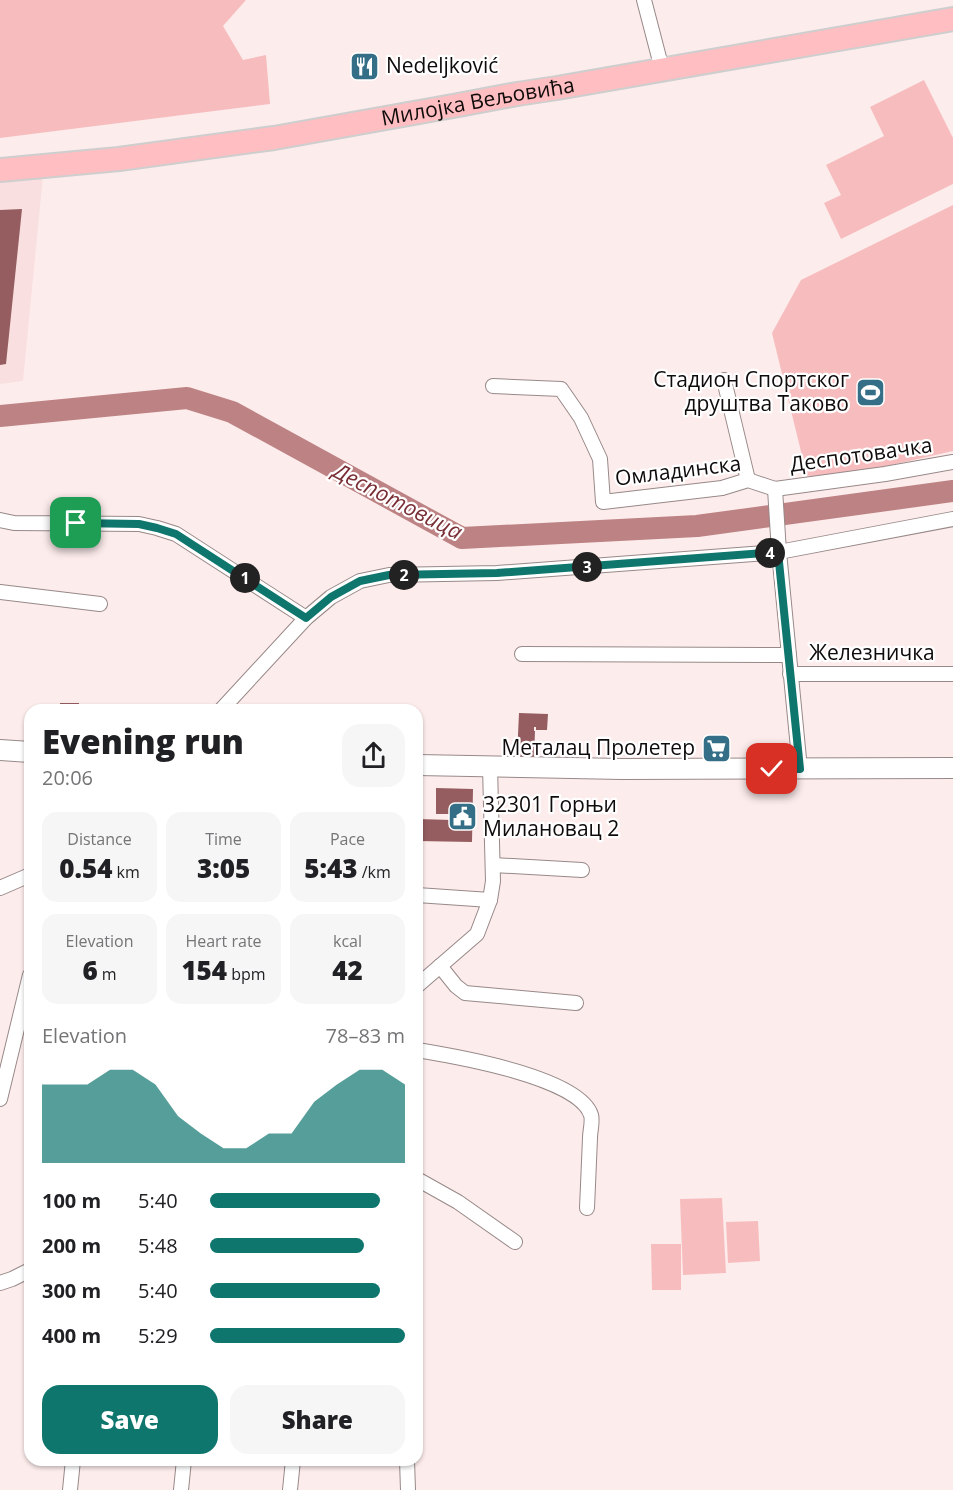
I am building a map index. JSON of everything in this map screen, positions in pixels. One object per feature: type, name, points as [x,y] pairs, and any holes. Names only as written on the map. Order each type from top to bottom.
[{"type":"main road","name":"Милојка Вељовића","points":[[0,170],[119,159],[274,138],[953,19]]},
{"type":"street","points":[[644,0],[662,69]]},
{"type":"street","points":[[724,380],[748,480]]},
{"type":"street","name":"Омладинска","points":[[493,386],[561,389],[581,418],[600,459],[603,502],[722,489],[748,480],[775,494]]},
{"type":"street","name":"Деспотовачка","points":[[775,494],[953,462]]},
{"type":"street","points":[[775,494],[778,552],[800,769]]},
{"type":"street","points":[[226,704],[306,618],[331,597],[360,581],[389,575],[497,573],[778,552],[953,519]]},
{"type":"street","points":[[0,520],[14,523],[139,524],[176,534],[306,618]]},
{"type":"street","points":[[0,592],[100,604]]},
{"type":"street","points":[[522,654],[789,655]]},
{"type":"street","name":"Железничка","points":[[790,674],[953,674]]},
{"type":"street","points":[[0,750],[24,752]]},
{"type":"street","points":[[423,765],[631,769],[953,768]]},
{"type":"street","points":[[423,981],[477,934],[490,900],[493,865],[490,767]]},
{"type":"street","points":[[493,865],[582,870]]},
{"type":"street","points":[[0,888],[24,878]]},
{"type":"street","points":[[423,895],[490,900]]},
{"type":"street","points":[[440,966],[456,987],[465,993],[576,1003]]},
{"type":"street","points":[[0,1099],[24,1000]]},
{"type":"street","points":[[423,1051],[484,1063],[524,1074],[561,1087],[579,1098],[591,1115],[587,1208]]},
{"type":"street","points":[[423,1182],[458,1202],[515,1242]]},
{"type":"street","points":[[0,1283],[24,1273]]},
{"type":"street","points":[[70,1490],[72,1466]]},
{"type":"street","points":[[181,1490],[183,1466]]},
{"type":"street","points":[[291,1490],[293,1466]]},
{"type":"street","points":[[407,1466],[408,1490]]},
{"type":"shaded area","points":[[0,0],[246,0],[223,26],[243,60],[266,55],[270,104],[0,138]]},
{"type":"shaded area","points":[[924,80],[953,138],[953,184],[841,239],[824,203],[841,195],[826,165],[884,136],[870,107]]},
{"type":"shaded area","points":[[43,176],[23,381],[0,384],[0,179]]},
{"type":"shaded area","name":"Стадион Спортског друштва Таково","points":[[953,205],[953,451],[847,475],[807,476],[772,333],[801,280]]},
{"type":"shaded area","points":[[722,1198],[726,1273],[683,1275],[680,1199]]},
{"type":"shaded area","points":[[758,1221],[760,1261],[728,1263],[726,1222]]},
{"type":"shaded area","points":[[651,1244],[681,1244],[681,1290],[652,1290]]},
{"type":"building","points":[[22,209],[6,364],[0,365],[0,210]]},
{"type":"building","points":[[519,713],[548,714],[547,730],[536,730],[534,727],[534,757],[517,756]]},
{"type":"building","name":"32301 Горњи Милановац 2","points":[[436,788],[473,789],[472,842],[423,841],[423,819],[452,820],[452,814],[436,814]]},
{"type":"waterway","name":"Деспотовица","points":[[0,416],[187,398],[232,412],[462,538],[697,526],[953,491]]},
{"type":"place","name":"Nedeljković","points":[[365,66]]},
{"type":"place","name":"Стадион Спортског друштва Таково","points":[[870,392]]},
{"type":"place","name":"Металац Пролетер","points":[[716,748]]},
{"type":"place","name":"32301 Горњи Милановац 2","points":[[462,817]]},
{"type":"route","points":[[76,523],[139,524],[176,534],[306,618],[331,597],[360,581],[389,575],[497,573],[778,552],[800,769],[772,769]]}]
